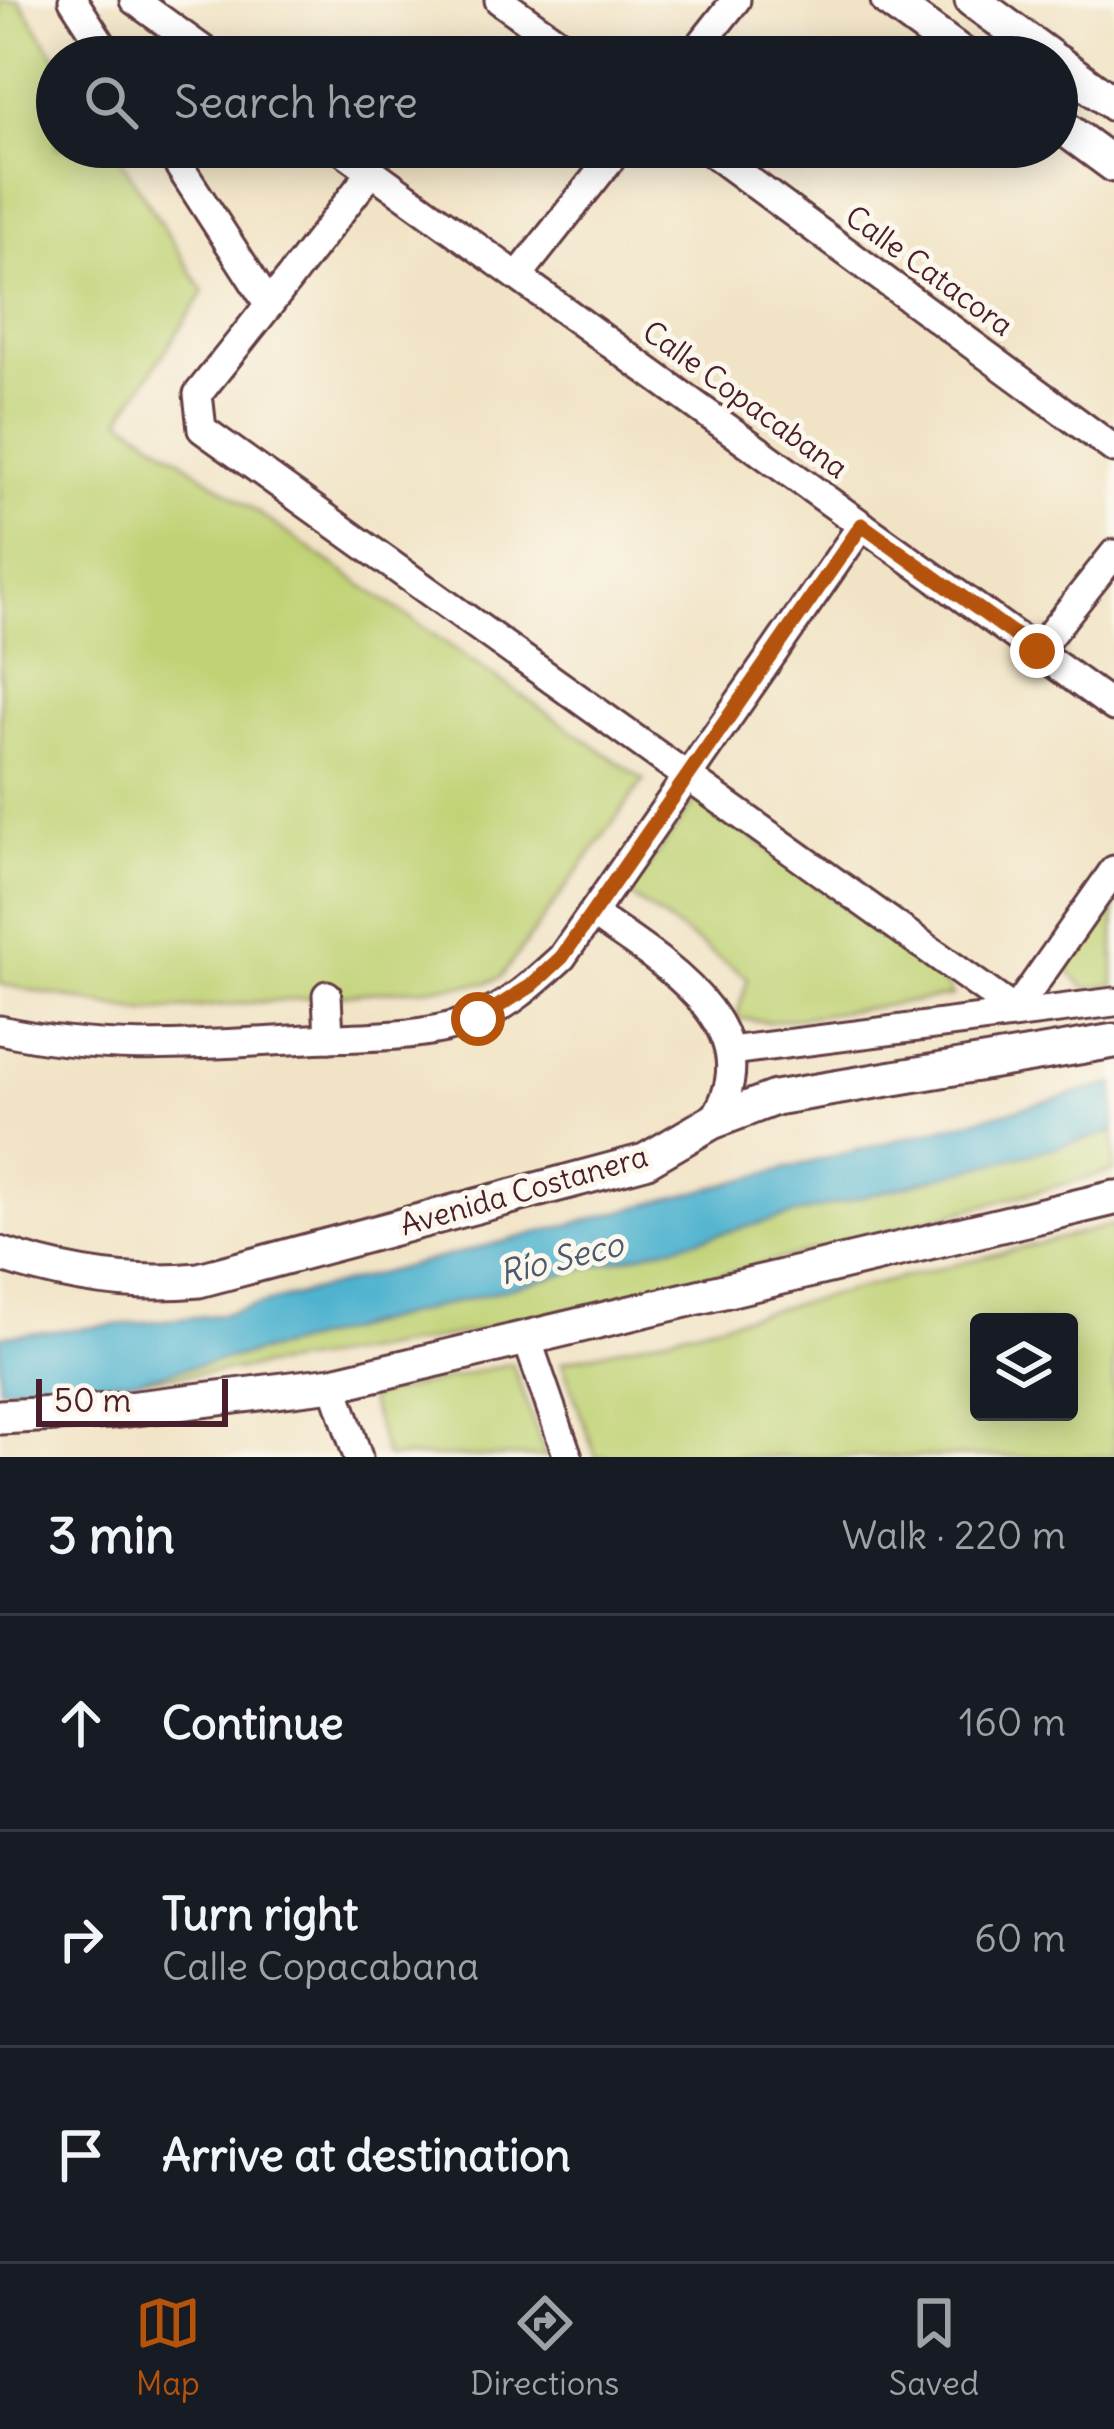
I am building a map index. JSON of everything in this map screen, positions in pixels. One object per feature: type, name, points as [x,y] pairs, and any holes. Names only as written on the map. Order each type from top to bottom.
[{"type":"main road","points":[[888,0],[937,36]]},
{"type":"main road","points":[[972,0],[1021,36]]},
{"type":"main road","points":[[1078,78],[1114,104]]},
{"type":"main road","points":[[1078,138],[1114,165]]},
{"type":"main road","name":"Avenida Costanera","points":[[0,1254],[94,1278],[155,1285],[199,1280],[645,1161],[712,1122],[775,1098],[1114,1041]]},
{"type":"main road","points":[[0,1417],[112,1411],[333,1384],[528,1342],[1114,1198]]},
{"type":"street","points":[[74,0],[97,36]]},
{"type":"street","points":[[134,0],[184,36]]},
{"type":"street","points":[[499,0],[550,36]]},
{"type":"street","points":[[708,36],[736,0]]},
{"type":"street","points":[[180,168],[268,305]]},
{"type":"street","name":"Calle Copacabana","points":[[368,168],[1114,706]]},
{"type":"street","points":[[518,276],[603,168]]},
{"type":"street","name":"Calle Catacora","points":[[733,168],[1114,449]]},
{"type":"street","points":[[372,171],[198,394],[202,429],[1015,1011]]},
{"type":"street","points":[[0,1030],[127,1050],[427,1033],[478,1019],[531,986],[594,915],[862,525]]},
{"type":"street","points":[[1037,651],[1114,554]]},
{"type":"street","points":[[1015,1011],[1114,870]]},
{"type":"street","points":[[594,915],[692,983],[730,1051],[733,1072],[726,1102],[712,1122]]},
{"type":"street","points":[[327,994],[329,1038]]},
{"type":"street","points":[[730,1051],[1114,1001]]},
{"type":"street","points":[[528,1342],[568,1457]]},
{"type":"street","points":[[333,1384],[358,1457]]},
{"type":"green space","points":[[0,0],[19,0],[42,36],[36,36],[36,168],[126,168],[204,292],[121,418],[644,780],[501,977],[487,983],[141,1012],[0,984]]},
{"type":"green space","points":[[698,797],[945,981],[952,996],[769,1022],[736,1018],[748,978],[628,894]]},
{"type":"green space","points":[[1114,894],[1114,985],[1086,989],[1069,972],[1067,959]]},
{"type":"green space","points":[[1114,1132],[1114,1171],[751,1267],[508,1325],[385,1348],[138,1379]]},
{"type":"green space","points":[[1114,1225],[1114,1457],[596,1457],[562,1362]]},
{"type":"green space","points":[[512,1363],[546,1457],[386,1457],[369,1398]]},
{"type":"water","name":"Río Seco","points":[[1114,1084],[1114,1132],[285,1346],[138,1379],[0,1388],[0,1336],[219,1315]]},
{"type":"route","points":[[478,1019],[531,986],[562,957],[862,525],[1037,651]]}]
